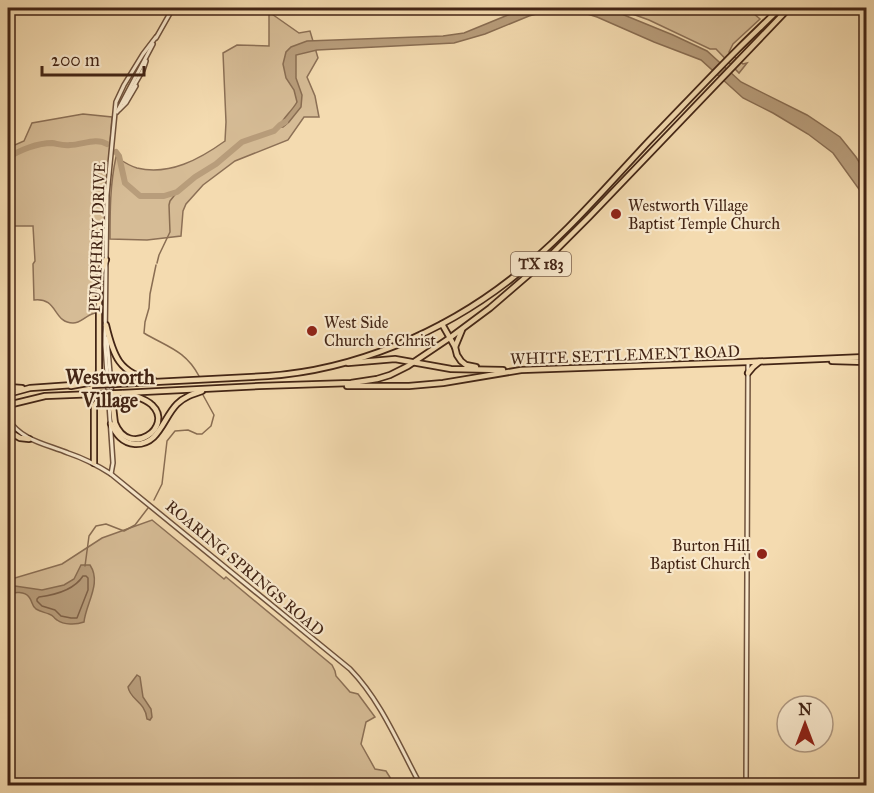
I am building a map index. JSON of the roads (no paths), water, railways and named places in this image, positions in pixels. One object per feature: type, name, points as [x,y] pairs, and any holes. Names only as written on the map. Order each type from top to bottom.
[{"type":"main road","name":"TX 183","points":[[8,394],[45,387],[228,379],[295,373],[341,363],[388,348],[442,324],[492,293],[538,256],[780,8]]},
{"type":"main road","name":"TX 183","points":[[8,405],[45,396],[228,387],[335,385],[377,379],[398,371],[450,338],[516,287],[556,251],[789,8]]},
{"type":"main road","points":[[71,386],[93,382],[98,376],[99,284],[100,274],[106,260]]},
{"type":"main road","points":[[442,324],[460,361],[484,370]]},
{"type":"main road","points":[[106,325],[110,344],[121,365],[138,376],[165,382]]},
{"type":"main road","points":[[455,347],[464,327]]},
{"type":"main road","name":"WHITE SETTLEMENT ROAD","points":[[335,385],[409,386],[443,383],[512,371],[867,357]]},
{"type":"main road","points":[[341,363],[394,359],[451,369],[512,371]]},
{"type":"main road","name":"WHITE SETTLEMENT ROAD","points":[[808,360],[867,362]]},
{"type":"main road","points":[[748,373],[760,362]]},
{"type":"main road","points":[[277,375],[278,386]]},
{"type":"main road","points":[[228,379],[228,387]]},
{"type":"main road","points":[[8,387],[34,388]]},
{"type":"main road","points":[[45,387],[45,396]]},
{"type":"main road","points":[[111,424],[123,441],[134,444],[145,443],[156,435],[177,404],[190,395],[208,388]]},
{"type":"main road","points":[[94,463],[94,406],[99,399],[125,393],[144,399],[155,409],[157,424],[153,433],[144,438],[135,440],[126,437],[115,422],[113,408]]},
{"type":"main road","points":[[8,431],[20,438],[29,439]]},
{"type":"street","points":[[116,114],[173,8]]},
{"type":"street","points":[[116,114],[143,70],[156,38]]},
{"type":"street","name":"PUMPHREY DRIVE","points":[[106,325],[107,195],[116,114]]},
{"type":"street","points":[[106,325],[113,408]]},
{"type":"street","points":[[106,325],[105,345],[113,463],[111,474]]},
{"type":"street","points":[[746,786],[748,362]]},
{"type":"street","name":"ROARING SPRINGS ROAD","points":[[8,419],[19,432],[29,439],[94,463],[111,474],[354,673],[375,700],[421,786]]},
{"type":"water","points":[[525,8],[558,8],[454,43],[317,50],[296,55],[296,78],[302,95],[301,107],[289,122],[279,127],[297,102],[294,90],[286,78],[283,64],[286,52],[291,47],[307,41],[443,36],[464,33]]},
{"type":"water","points":[[568,8],[607,8],[673,35],[707,51],[741,82],[807,115],[840,137],[856,157],[866,173],[866,199],[833,153],[808,134],[743,98],[701,60],[597,17]]},
{"type":"water","points":[[81,565],[90,565],[94,579],[84,622],[63,623],[36,609],[25,594],[16,592],[8,594],[8,589],[15,586],[42,590],[64,585],[74,579]]},
{"type":"water","points":[[137,675],[140,677],[143,697],[151,709],[150,720],[147,719],[141,704],[129,691],[128,687]]},
{"type":"waterway","points":[[116,152],[125,183],[140,196],[164,196],[177,192],[242,142],[274,131],[285,122]]},
{"type":"waterway","points":[[8,158],[18,152],[47,143],[75,145],[98,141],[107,144]]},
{"type":"waterway","points":[[157,263],[170,232],[170,201],[177,192]]},
{"type":"waterway","points":[[156,265],[144,333],[182,355],[199,376]]},
{"type":"waterway","points":[[154,500],[162,484],[167,441],[175,431],[188,430],[202,434],[211,426],[214,415],[203,395]]},
{"type":"waterway","points":[[85,566],[89,536],[96,526],[106,524],[124,531],[135,525],[148,508]]},
{"type":"place","name":"Westworth Village Baptist Temple Church","points":[[616,214]]},
{"type":"place","name":"West Side Church of Christ","points":[[312,331]]},
{"type":"place","name":"Burton Hill Baptist Church","points":[[762,554]]},
{"type":"district","name":"Westworth Village","points":[[110,388]]}]
